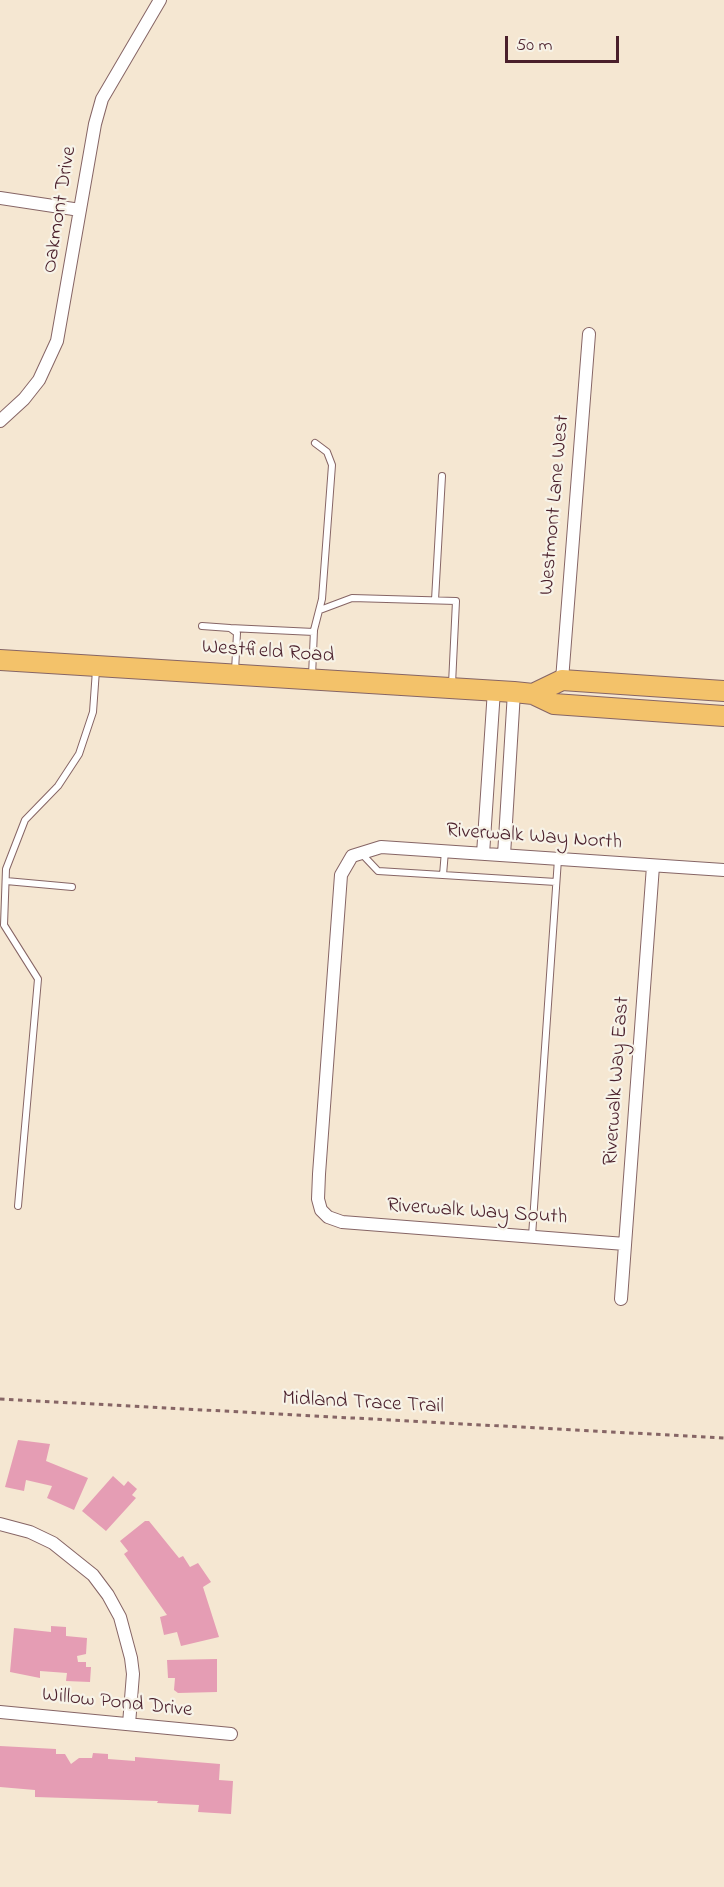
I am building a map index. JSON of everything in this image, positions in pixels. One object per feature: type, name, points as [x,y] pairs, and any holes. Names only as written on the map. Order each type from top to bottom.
[{"type":"main road","name":"Westfield Road","points":[[0,660],[494,690],[524,693],[554,704],[724,716]]},
{"type":"main road","points":[[524,693],[562,680],[724,690]]},
{"type":"street","name":"Oakmont Drive","points":[[0,421],[24,399],[39,380],[57,340],[95,124],[102,99],[160,0]]},
{"type":"street","points":[[0,198],[80,210]]},
{"type":"street","name":"Westmont Lane West","points":[[562,680],[589,334]]},
{"type":"street","points":[[483,854],[494,690]]},
{"type":"street","points":[[504,855],[524,693]]},
{"type":"street","name":"Riverwalk Way North","points":[[360,852],[381,847],[724,870]]},
{"type":"street","name":"Riverwalk Way South","points":[[360,852],[346,864],[338,887],[319,1174],[318,1199],[321,1210],[328,1217],[342,1222],[625,1244]]},
{"type":"street","name":"Riverwalk Way East","points":[[621,1299],[653,866]]},
{"type":"street","points":[[0,1524],[30,1532],[53,1543],[93,1575],[108,1595],[120,1617],[131,1658],[133,1674],[129,1724]]},
{"type":"street","name":"Willow Pond Drive","points":[[0,1712],[231,1734]]},
{"type":"lane","points":[[312,680],[314,633],[320,610],[332,465],[327,452],[315,443]]},
{"type":"lane","points":[[435,600],[442,476]]},
{"type":"lane","points":[[320,610],[352,598],[456,601],[451,688]]},
{"type":"lane","points":[[202,626],[314,633]]},
{"type":"lane","points":[[230,628],[237,633],[234,675]]},
{"type":"lane","points":[[18,1206],[38,979],[4,925],[6,869],[25,820],[58,786],[79,754],[93,712],[96,666]]},
{"type":"lane","points":[[443,875],[445,851]]},
{"type":"lane","points":[[360,852],[378,871],[556,882]]},
{"type":"lane","points":[[532,1236],[558,859]]},
{"type":"lane","points":[[6,881],[72,887]]},
{"type":"path","name":"Midland Trace Trail","points":[[0,1400],[724,1438]]},
{"type":"building","points":[[18,1440],[50,1444],[46,1461],[88,1478],[74,1510],[47,1498],[52,1486],[26,1480],[24,1491],[5,1487]]},
{"type":"building","points":[[113,1476],[124,1486],[128,1481],[137,1489],[132,1495],[136,1498],[106,1531],[82,1511]]},
{"type":"building","points":[[145,1521],[149,1521],[179,1558],[183,1556],[190,1567],[198,1563],[211,1582],[203,1587],[219,1637],[181,1646],[177,1632],[164,1635],[160,1617],[167,1615],[124,1554],[128,1551],[120,1541]]},
{"type":"building","points":[[51,1626],[66,1627],[66,1636],[87,1638],[86,1654],[77,1656],[78,1662],[86,1662],[86,1667],[91,1667],[90,1682],[66,1681],[67,1673],[40,1671],[40,1678],[10,1672],[14,1628],[51,1632]]},
{"type":"building","points":[[217,1659],[217,1692],[178,1693],[174,1690],[175,1678],[168,1678],[167,1660]]},
{"type":"building","points":[[0,1746],[56,1749],[56,1754],[65,1754],[71,1764],[79,1758],[92,1758],[93,1753],[108,1754],[108,1759],[135,1761],[135,1757],[220,1764],[219,1780],[233,1781],[231,1814],[198,1812],[199,1805],[157,1803],[158,1801],[35,1797],[35,1790],[0,1787]]}]
